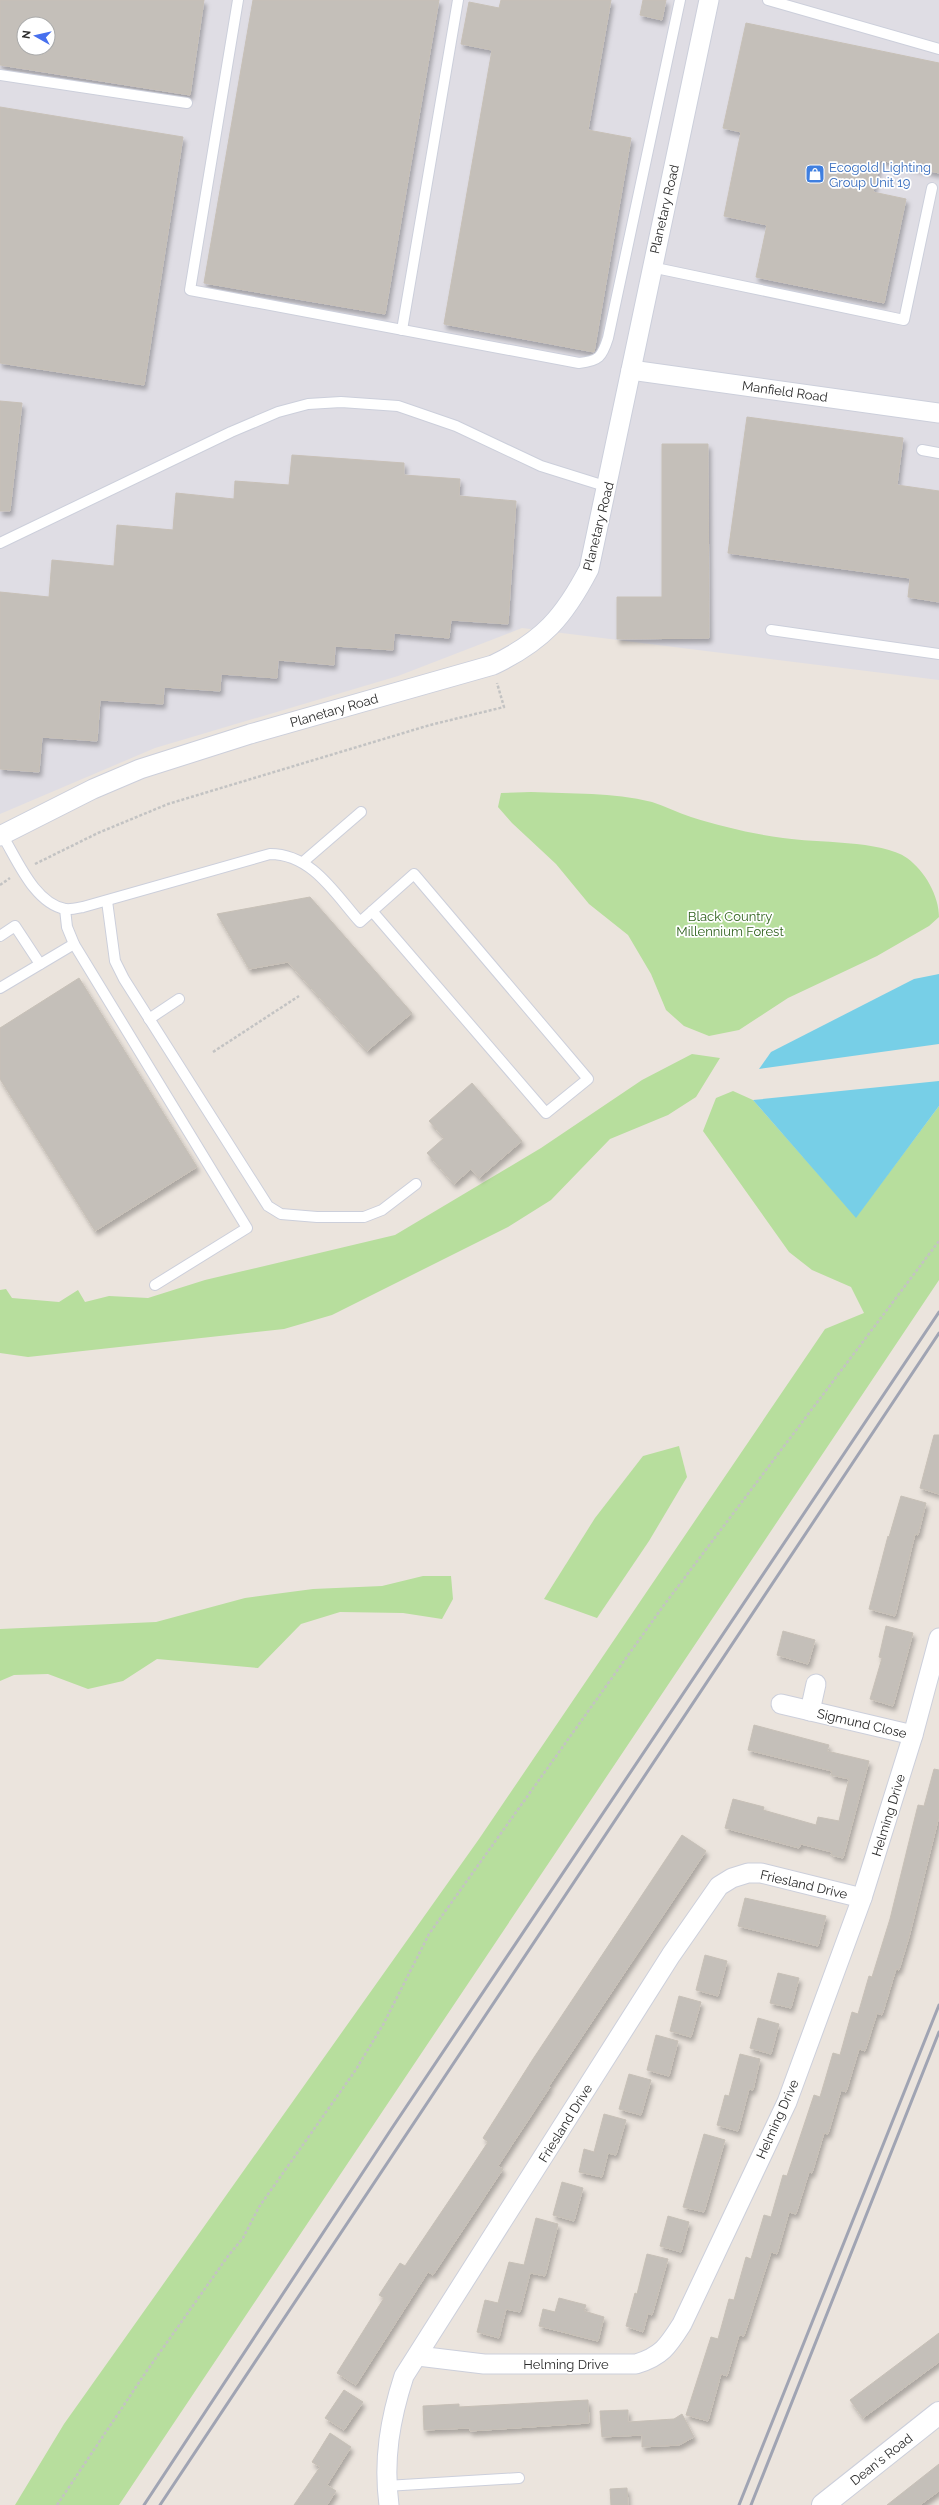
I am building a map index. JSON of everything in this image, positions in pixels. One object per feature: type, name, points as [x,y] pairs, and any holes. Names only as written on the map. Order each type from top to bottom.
[{"type":"street","name":"Planetary Road","points":[[1,835],[93,789],[148,767],[250,734],[493,665],[513,655],[535,641],[555,622],[573,600],[590,569],[632,370],[651,267],[709,0]]},
{"type":"street","name":"Manfield Road","points":[[632,370],[939,413]]},
{"type":"street","name":"Helming Drive","points":[[418,2356],[484,2364],[636,2364],[653,2359],[666,2349],[682,2324],[787,2102],[862,1898],[913,1735],[939,1638]]},
{"type":"street","name":"Sigmund Close","points":[[810,1711],[816,1684]]},
{"type":"street","name":"Sigmund Close","points":[[781,1704],[913,1735]]},
{"type":"street","name":"Friesland Drive","points":[[389,2505],[386,2486],[390,2423],[404,2376],[671,1955],[719,1886],[743,1874],[761,1873],[862,1898]]},
{"type":"street","name":"Dean's Road","points":[[823,2505],[939,2413]]},
{"type":"lane","points":[[238,0],[190,290],[579,363],[592,362],[603,354],[680,0]]},
{"type":"lane","points":[[402,330],[458,0]]},
{"type":"lane","points":[[768,0],[939,49]]},
{"type":"lane","points":[[0,76],[187,103]]},
{"type":"lane","points":[[651,267],[904,320],[932,188]]},
{"type":"lane","points":[[0,543],[232,432],[278,412],[308,404],[341,402],[398,406],[456,426],[541,466],[608,486]]},
{"type":"lane","points":[[922,450],[939,453]]},
{"type":"lane","points":[[771,630],[939,654]]},
{"type":"lane","points":[[303,862],[361,812]]},
{"type":"lane","points":[[1,835],[45,900],[65,909],[107,900],[270,854],[281,854],[303,862],[316,871],[360,922],[372,911],[414,874],[588,1079],[546,1113],[372,911]]},
{"type":"lane","points":[[107,900],[115,961],[124,979],[268,1206],[281,1214],[317,1217],[364,1217],[382,1210],[416,1184]]},
{"type":"lane","points":[[65,909],[67,927],[74,944],[247,1228],[155,1285]]},
{"type":"lane","points":[[0,936],[15,926],[40,964]]},
{"type":"lane","points":[[0,988],[74,944]]},
{"type":"lane","points":[[149,1019],[179,999]]},
{"type":"lane","points":[[386,2486],[519,2478]]},
{"type":"path","points":[[0,885],[24,870],[98,833],[168,804],[430,724],[504,707],[493,665]]},
{"type":"path","points":[[213,1052],[299,996]]},
{"type":"path","points":[[57,2505],[151,2366],[228,2256],[243,2238],[259,2207],[355,2071],[384,2023],[428,1934],[664,1605],[939,1241]]},
{"type":"shaded area","points":[[0,0],[939,0],[939,680],[522,628],[398,676],[155,748],[0,814]]},
{"type":"green space","name":"Black Country Millennium Forest","points":[[531,792],[622,796],[652,802],[702,820],[748,832],[796,840],[865,845],[896,852],[914,863],[930,884],[937,901],[939,917],[929,926],[877,956],[788,998],[739,1030],[709,1036],[684,1026],[666,1010],[651,974],[628,935],[589,904],[556,864],[512,823],[498,807],[501,793]]},
{"type":"green space","points":[[692,1054],[720,1058],[696,1097],[668,1115],[610,1139],[551,1200],[508,1227],[332,1315],[284,1329],[28,1357],[0,1353],[0,1290],[6,1289],[12,1298],[59,1302],[78,1290],[85,1302],[109,1296],[148,1298],[205,1280],[395,1235],[541,1148],[642,1080]]},
{"type":"green space","points":[[733,1091],[753,1100],[856,1217],[939,1106],[939,1280],[119,2505],[15,2505],[64,2424],[479,1839],[825,1329],[864,1313],[851,1287],[812,1270],[789,1252],[703,1131],[716,1098]]},
{"type":"green space","points":[[679,1446],[687,1477],[649,1541],[597,1618],[544,1599],[595,1518],[643,1456]]},
{"type":"green space","points":[[423,1576],[451,1576],[453,1599],[442,1619],[403,1613],[340,1612],[301,1624],[258,1668],[157,1659],[123,1681],[88,1689],[48,1674],[14,1675],[0,1681],[0,1629],[156,1622],[245,1598],[313,1589],[382,1586]]},
{"type":"water","points":[[939,974],[939,1044],[759,1069],[771,1052],[914,979]]},
{"type":"water","points":[[939,1081],[939,1106],[856,1218],[753,1100]]},
{"type":"building","points":[[0,0],[204,0],[190,95],[0,65]]},
{"type":"building","points":[[253,0],[439,0],[385,314],[204,283]]},
{"type":"building","points":[[501,0],[611,0],[588,130],[631,138],[594,352],[444,324],[492,50],[461,44],[469,2],[499,8]]},
{"type":"building","points":[[643,0],[666,0],[662,20],[640,15]]},
{"type":"building","points":[[746,23],[939,63],[939,173],[880,160],[873,192],[906,199],[884,303],[756,277],[767,225],[724,216],[741,132],[723,128]]},
{"type":"building","points":[[0,107],[183,137],[144,385],[0,363]]},
{"type":"building","points":[[0,401],[22,403],[10,511],[0,511]]},
{"type":"building","points":[[747,417],[903,438],[897,485],[939,491],[939,602],[908,597],[910,578],[728,553]]},
{"type":"building","points":[[662,444],[708,444],[709,638],[617,639],[617,597],[662,597]]},
{"type":"building","points":[[292,455],[404,463],[404,475],[460,479],[459,496],[516,501],[508,624],[451,620],[449,638],[394,633],[393,650],[335,646],[334,665],[278,660],[277,678],[221,674],[220,691],[164,687],[163,704],[100,700],[97,741],[42,737],[39,772],[0,769],[0,592],[49,597],[52,560],[114,566],[117,525],[173,530],[176,493],[234,499],[235,481],[289,485]]},
{"type":"building","points":[[310,897],[412,1013],[367,1051],[288,962],[249,969],[217,914]]},
{"type":"building","points":[[79,978],[197,1167],[95,1231],[0,1079],[0,1028]]},
{"type":"building","points":[[472,1083],[522,1141],[479,1178],[471,1169],[454,1184],[427,1153],[444,1138],[429,1121]]},
{"type":"building","points":[[934,1435],[939,1435],[939,1494],[920,1488]]},
{"type":"building","points":[[901,1496],[926,1503],[918,1535],[915,1534],[895,1616],[869,1609],[888,1536],[889,1537]]},
{"type":"building","points":[[886,1626],[913,1633],[893,1706],[870,1699],[882,1658],[879,1657]]},
{"type":"building","points":[[783,1631],[815,1640],[808,1664],[777,1655]]},
{"type":"building","points":[[754,1725],[829,1745],[827,1751],[869,1761],[843,1858],[831,1855],[832,1852],[801,1844],[799,1848],[725,1828],[733,1799],[764,1807],[763,1810],[816,1825],[818,1817],[839,1821],[849,1779],[831,1775],[832,1771],[748,1750]]},
{"type":"building","points":[[934,1769],[939,1770],[939,1816],[909,1937],[899,1970],[896,1969],[882,2015],[877,2013],[865,2051],[859,2049],[846,2092],[841,2090],[828,2134],[824,2133],[812,2173],[809,2172],[796,2214],[789,2212],[777,2254],[771,2252],[744,2336],[739,2335],[727,2376],[721,2374],[708,2421],[686,2415],[711,2337],[718,2339],[729,2299],[734,2300],[746,2257],[751,2259],[764,2215],[771,2217],[783,2175],[787,2176],[814,2095],[820,2097],[833,2053],[840,2055],[852,2012],[858,2014],[869,1976],[872,1977],[890,1919],[918,1805],[924,1806]]},
{"type":"building","points":[[682,1835],[706,1851],[549,2086],[550,2087],[498,2166],[503,2169],[433,2275],[428,2272],[356,2385],[337,2373],[384,2298],[379,2295],[400,2263],[405,2266],[461,2183],[488,2142],[483,2138],[533,2059]]},
{"type":"building","points":[[745,1898],[826,1916],[818,1946],[738,1926]]},
{"type":"building","points":[[705,1955],[727,1961],[718,1996],[696,1990]]},
{"type":"building","points":[[778,1973],[799,1978],[791,2008],[770,2003]]},
{"type":"building","points":[[679,1996],[701,2002],[691,2037],[670,2031]]},
{"type":"building","points":[[758,2018],[779,2024],[771,2054],[750,2048]]},
{"type":"building","points":[[656,2035],[678,2041],[669,2076],[647,2070]]},
{"type":"building","points":[[740,2054],[760,2059],[753,2090],[749,2089],[738,2131],[717,2125],[725,2095],[729,2096]]},
{"type":"building","points":[[629,2074],[651,2080],[641,2115],[619,2109]]},
{"type":"building","points":[[604,2114],[626,2120],[616,2155],[608,2153],[602,2177],[579,2172],[584,2149],[594,2152]]},
{"type":"building","points":[[704,2134],[725,2140],[704,2212],[683,2207]]},
{"type":"building","points":[[562,2182],[583,2188],[574,2221],[553,2215]]},
{"type":"building","points":[[668,2216],[689,2222],[681,2252],[660,2246]]},
{"type":"building","points":[[536,2218],[558,2224],[545,2276],[530,2273],[520,2312],[506,2309],[499,2338],[477,2332],[485,2300],[498,2303],[509,2262],[524,2265]]},
{"type":"building","points":[[647,2254],[668,2259],[652,2315],[648,2313],[643,2332],[626,2326],[635,2293],[637,2294]]},
{"type":"building","points":[[559,2298],[586,2305],[584,2311],[604,2317],[598,2341],[539,2326],[543,2309],[555,2312]]},
{"type":"building","points":[[939,2333],[939,2362],[863,2418],[850,2400]]},
{"type":"building","points":[[344,2390],[363,2402],[344,2430],[325,2418]]},
{"type":"building","points":[[588,2400],[589,2423],[470,2431],[470,2428],[424,2430],[423,2406],[459,2404],[459,2407]]},
{"type":"building","points":[[628,2410],[628,2422],[674,2419],[682,2414],[694,2437],[679,2445],[642,2447],[642,2435],[602,2437],[600,2411]]},
{"type":"building","points":[[330,2433],[351,2447],[327,2485],[336,2491],[327,2505],[294,2505],[320,2467],[312,2462]]},
{"type":"building","points":[[939,2464],[939,2491],[920,2505],[887,2505]]},
{"type":"building","points":[[627,2488],[628,2505],[611,2505],[610,2489]]},
{"type":"railway","points":[[144,2505],[392,2128],[939,1312]]},
{"type":"railway","points":[[160,2505],[939,1333]]},
{"type":"railway","points":[[739,2505],[939,2005]]},
{"type":"railway","points":[[751,2505],[939,2032]]},
{"type":"place","name":"Ecogold Lighting Group Unit 19","points":[[815,174]]}]
